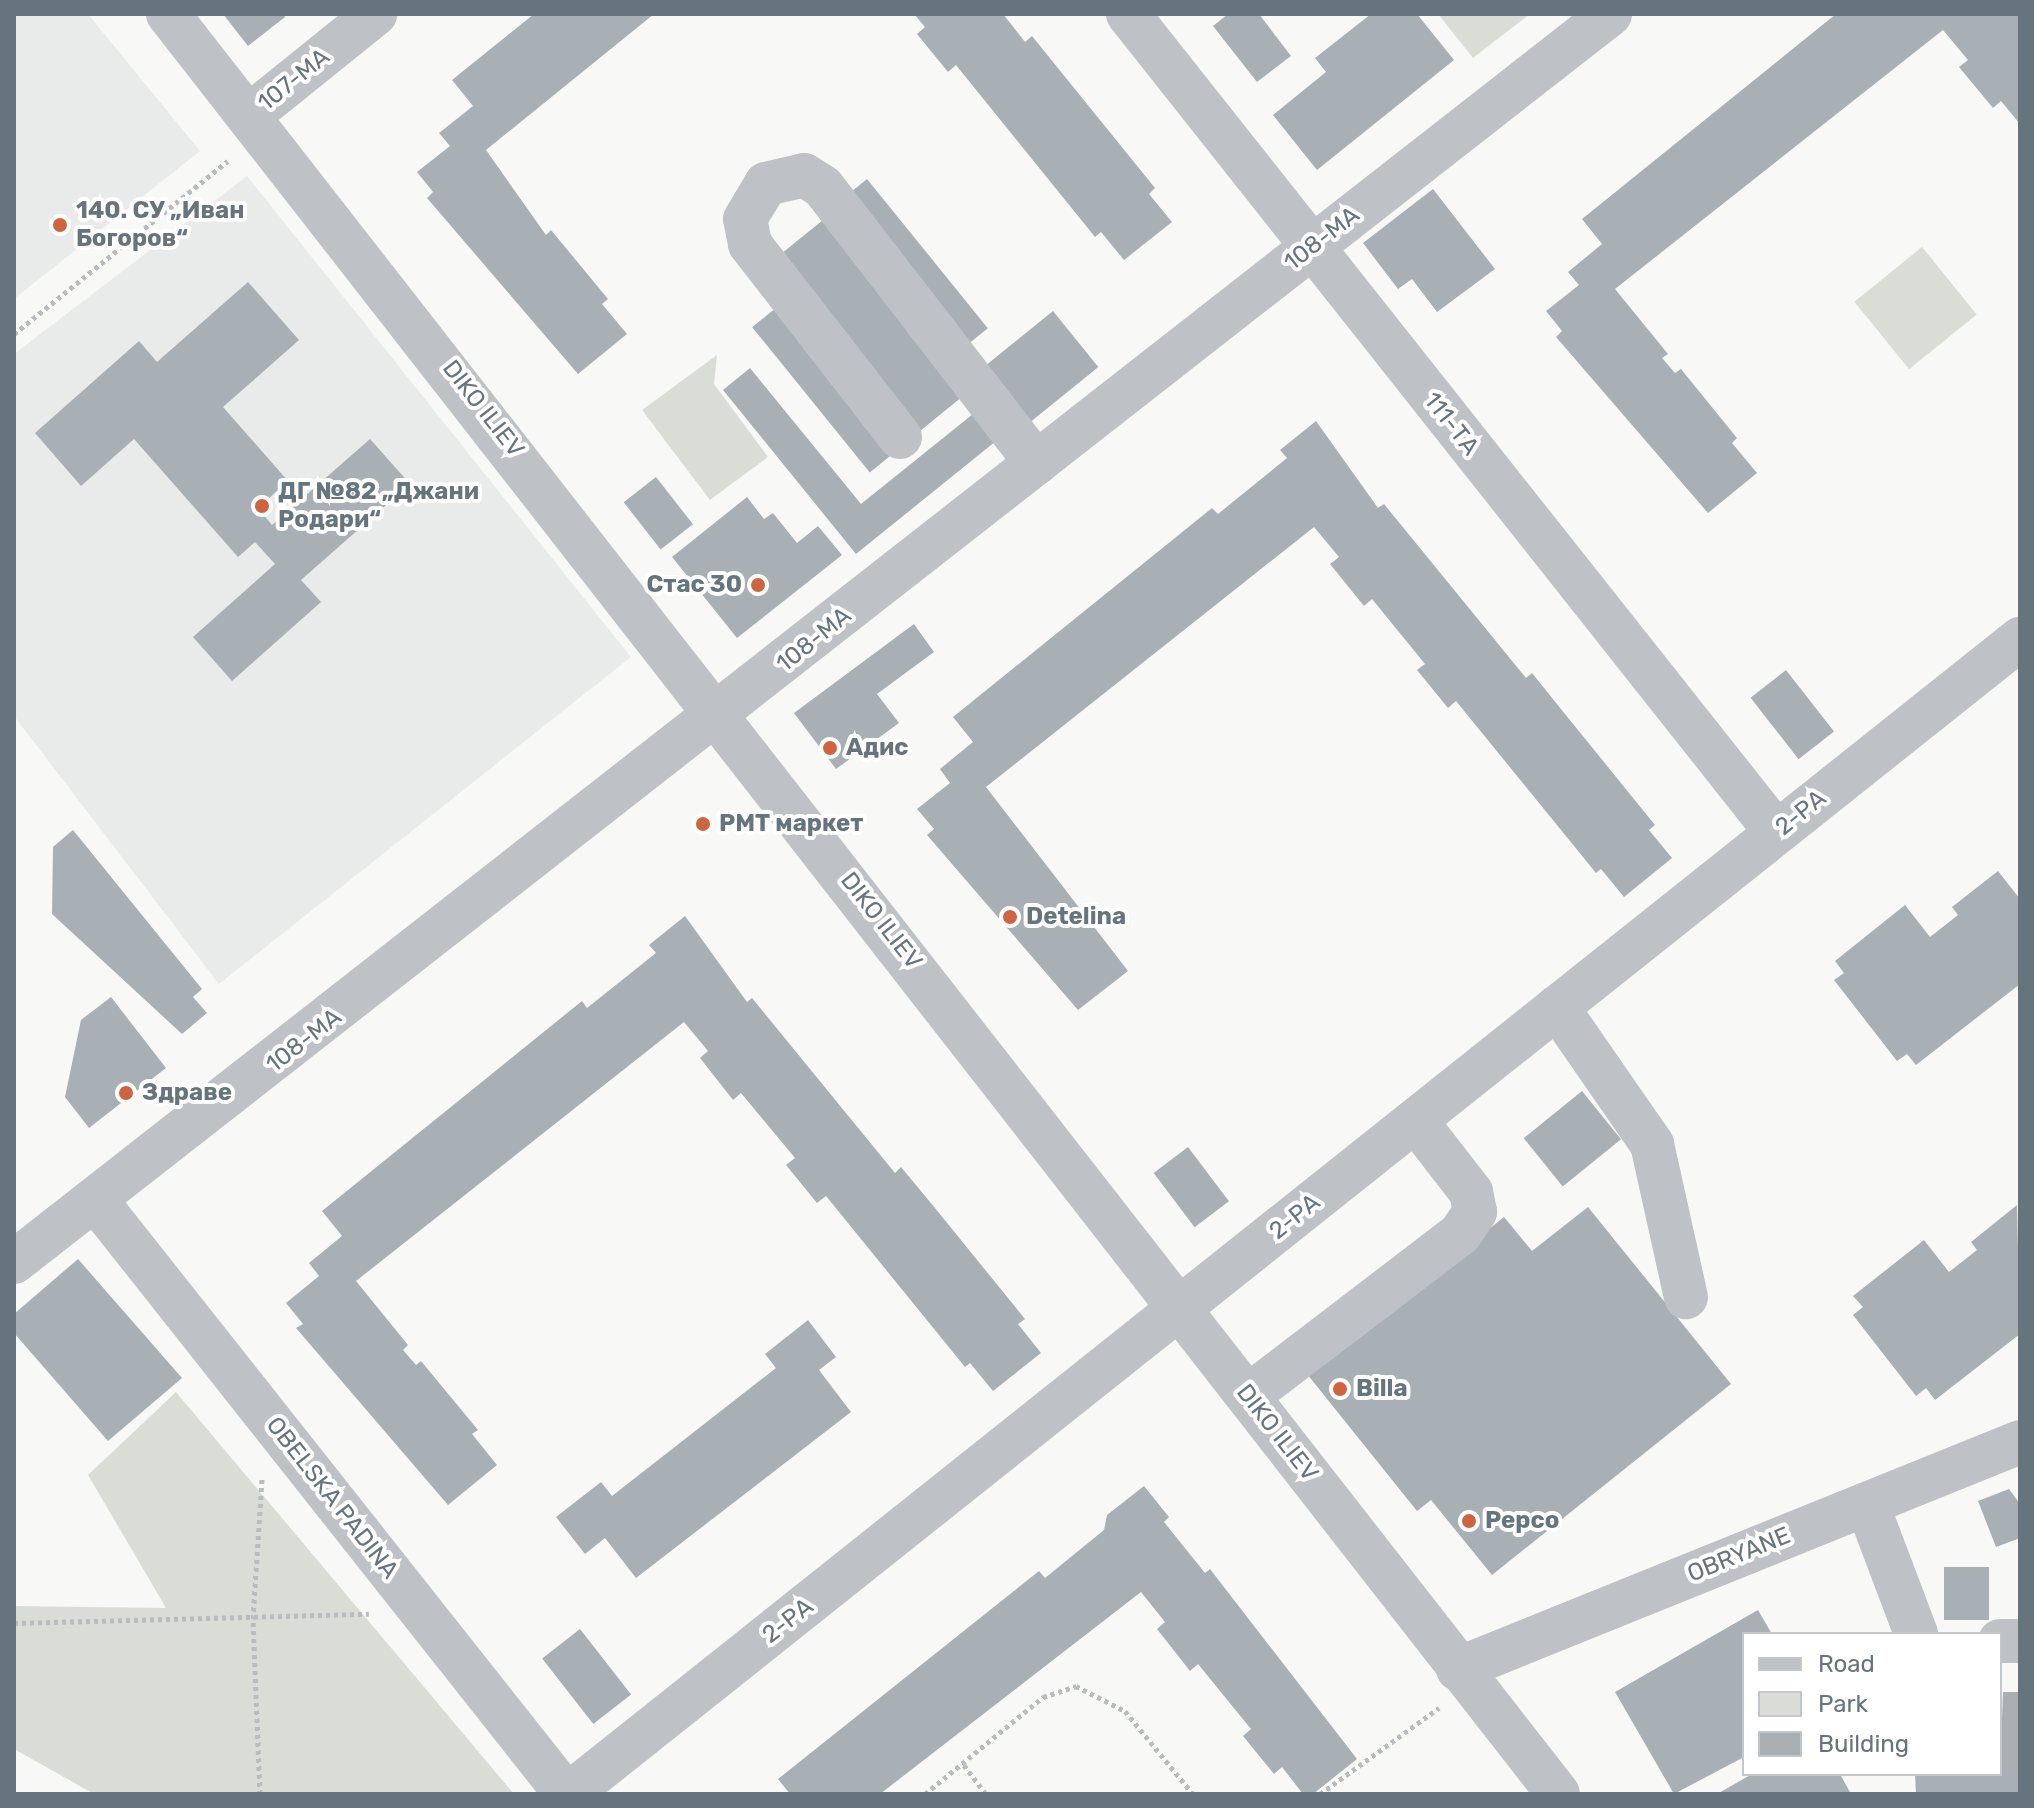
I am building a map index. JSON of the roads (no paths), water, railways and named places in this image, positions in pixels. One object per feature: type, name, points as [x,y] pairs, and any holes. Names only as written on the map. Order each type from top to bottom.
[{"type":"street","name":"DIKO ILIEV","points":[[168,14],[721,714],[1464,1677],[1558,1794]]},
{"type":"street","name":"107-МА","points":[[257,124],[375,14]]},
{"type":"street","name":"111-ТА","points":[[1128,14],[1776,832]]},
{"type":"street","name":"108-МА","points":[[14,1262],[98,1203],[1610,14]]},
{"type":"street","points":[[900,437],[750,244],[745,219],[766,184],[804,175],[823,187],[1036,463]]},
{"type":"street","name":"2-РА","points":[[568,1794],[1182,1309],[2020,639]]},
{"type":"street","points":[[1557,1007],[1652,1144],[1686,1297]]},
{"type":"street","points":[[1248,1396],[1460,1234],[1475,1212],[1471,1192],[1416,1121]]},
{"type":"street","name":"OBELSKA PADINA","points":[[98,1203],[568,1794]]},
{"type":"street","name":"OBRYANE","points":[[1464,1677],[1867,1504],[2020,1442]]},
{"type":"street","points":[[1867,1504],[1915,1632]]},
{"type":"place","name":"140. СУ „Иван Богоров“","points":[[60,225]]},
{"type":"place","name":"ДГ №82 „Джани Родари“","points":[[262,506]]},
{"type":"place","name":"Стас 30","points":[[758,585]]},
{"type":"place","name":"Адис","points":[[830,748]]},
{"type":"place","name":"РМТ маркет","points":[[703,824]]},
{"type":"place","name":"Detelina","points":[[1010,917]]},
{"type":"place","name":"Здраве","points":[[126,1093]]},
{"type":"place","name":"Billa","points":[[1340,1389]]},
{"type":"place","name":"Pepco","points":[[1469,1521]]}]
